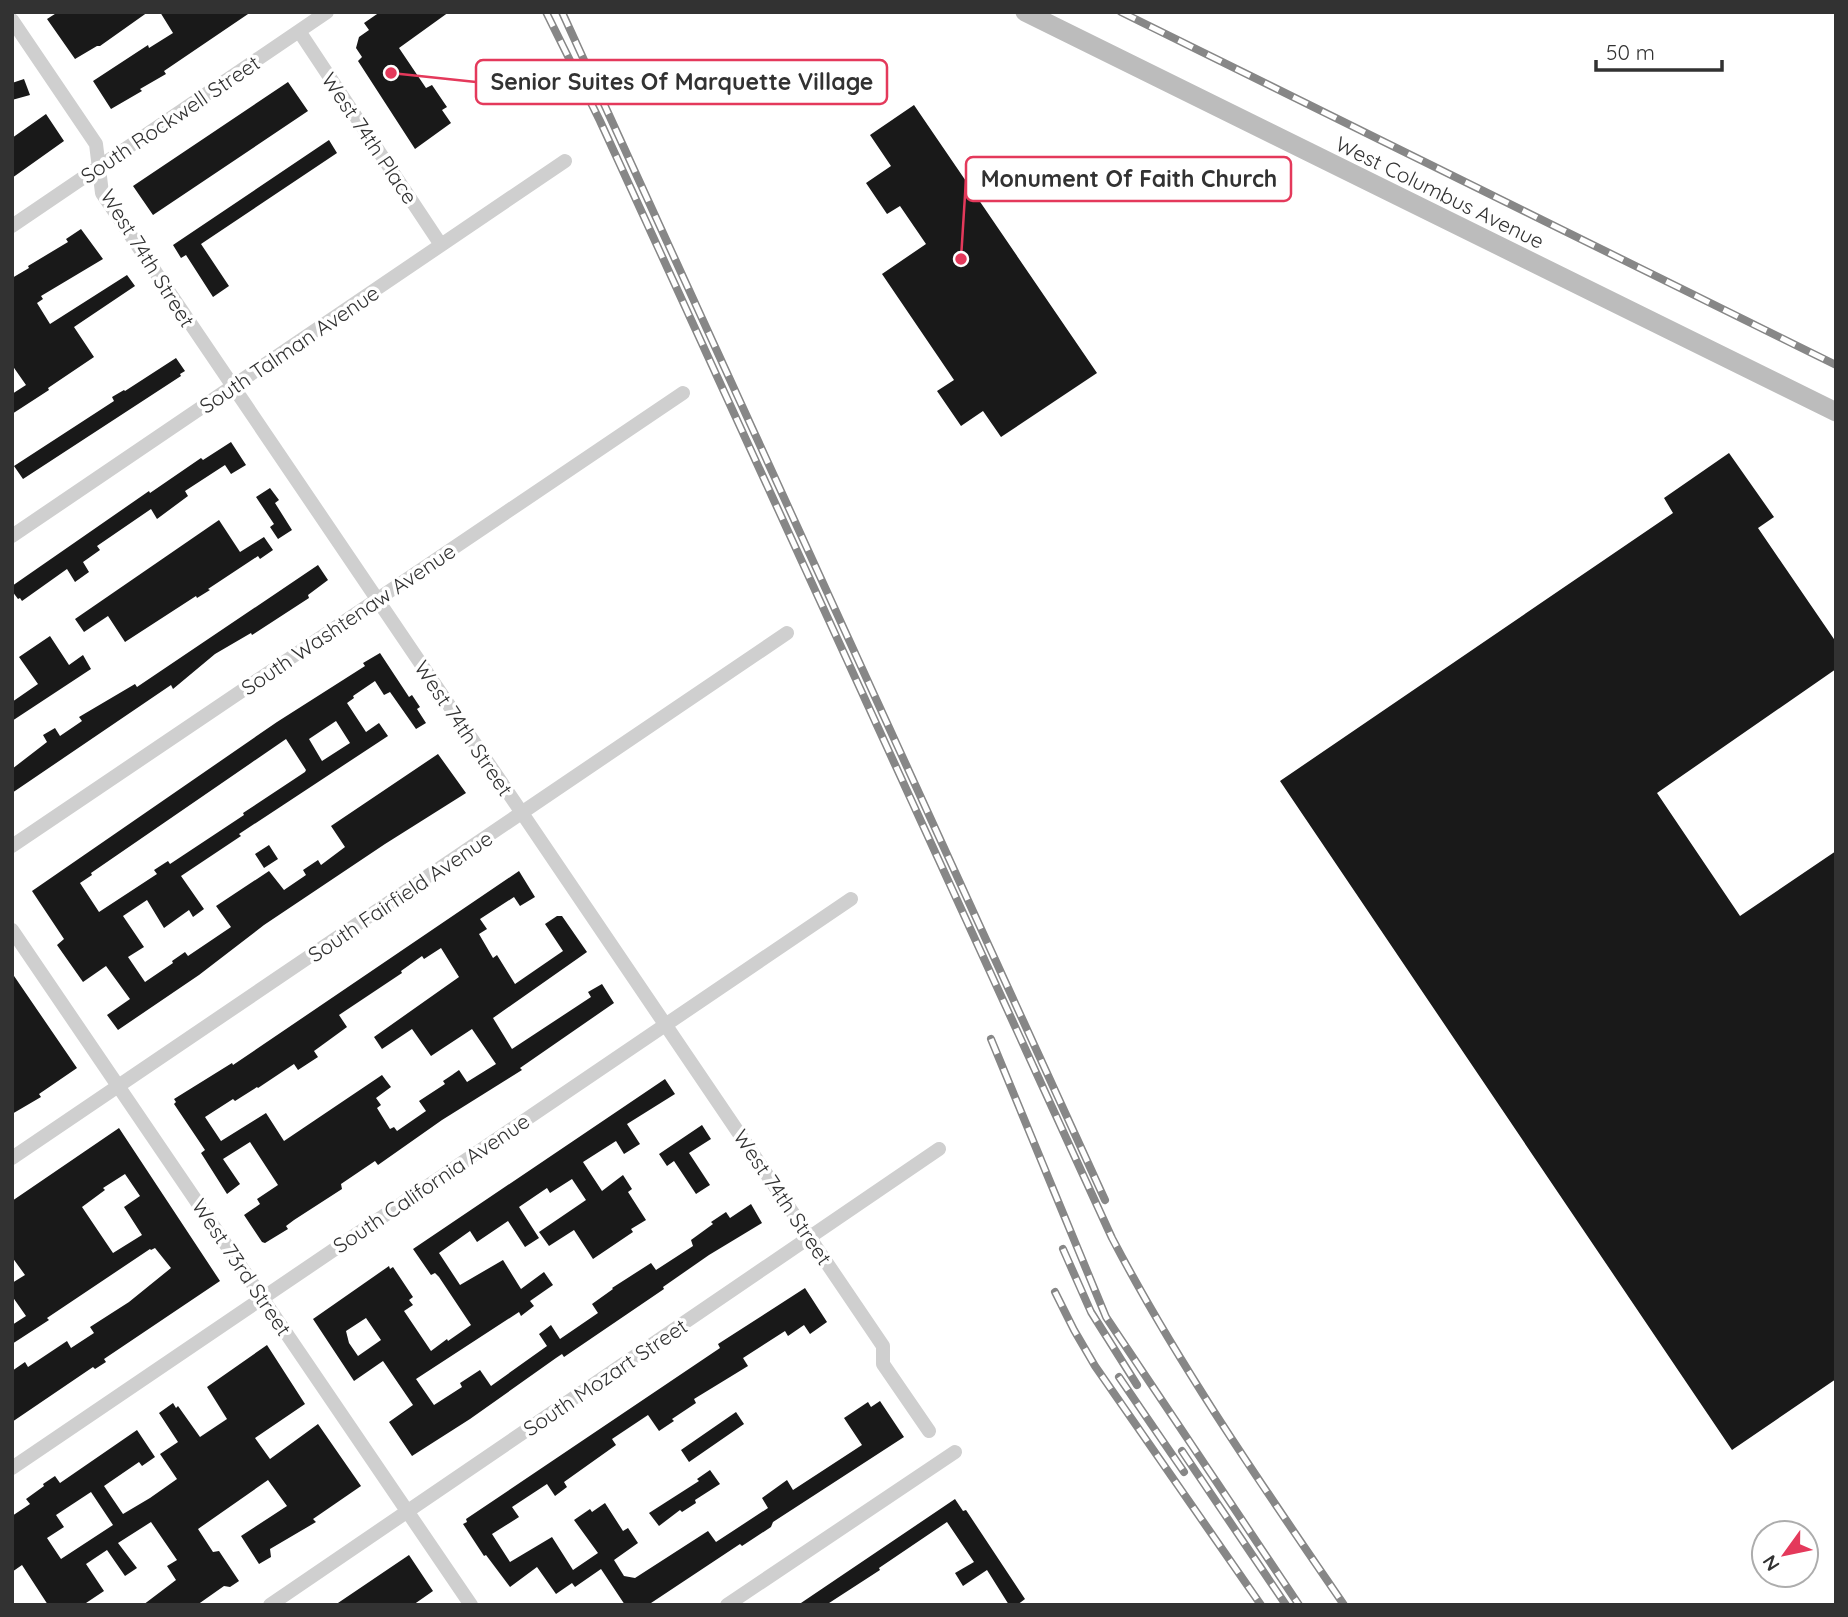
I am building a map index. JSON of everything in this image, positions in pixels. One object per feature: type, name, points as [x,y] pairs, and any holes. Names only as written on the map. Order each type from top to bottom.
[{"type":"main road","name":"West Columbus Avenue","points":[[1025,12],[1836,412]]},
{"type":"street","name":"South Rockwell Street","points":[[12,226],[327,12]]},
{"type":"street","name":"West 74th Street","points":[[12,20],[96,144],[102,193],[883,1346],[883,1363],[929,1431]]},
{"type":"street","name":"West 74th Place","points":[[299,31],[441,245]]},
{"type":"street","name":"South Talman Avenue","points":[[12,536],[565,161]]},
{"type":"street","name":"South Washtenaw Avenue","points":[[12,846],[683,393]]},
{"type":"street","name":"South Fairfield Avenue","points":[[12,1158],[787,633]]},
{"type":"street","name":"South California Avenue","points":[[12,1468],[850,899]]},
{"type":"street","name":"West 73rd Street","points":[[12,930],[471,1605]]},
{"type":"street","name":"South Mozart Street","points":[[270,1605],[939,1149]]},
{"type":"street","points":[[727,1605],[955,1452]]},
{"type":"building","points":[[58,12],[148,12],[100,46],[75,59],[47,19]]},
{"type":"building","points":[[160,12],[251,12],[164,71],[166,74],[140,89],[142,91],[111,109],[93,81],[148,45],[149,48],[173,33]]},
{"type":"building","points":[[380,12],[449,12],[399,48],[426,88],[432,85],[447,107],[442,110],[451,123],[415,149],[358,61],[362,57],[356,48],[359,37],[369,30],[364,23]]},
{"type":"building","points":[[24,79],[30,95],[12,100],[12,83]]},
{"type":"building","points":[[288,82],[308,111],[153,215],[133,186]]},
{"type":"building","points":[[914,105],[1097,373],[1001,437],[983,411],[961,426],[937,391],[954,380],[882,274],[926,244],[900,206],[887,214],[866,183],[891,166],[870,135]]},
{"type":"building","points":[[46,114],[64,141],[12,178],[12,138]]},
{"type":"building","points":[[329,140],[337,153],[201,244],[229,286],[213,297],[186,255],[181,258],[173,245]]},
{"type":"building","points":[[81,229],[103,259],[41,296],[43,299],[37,303],[50,324],[127,275],[135,286],[74,327],[94,357],[12,414],[12,394],[26,385],[12,365],[12,278],[68,242],[66,239]]},
{"type":"building","points":[[176,358],[185,371],[181,376],[23,479],[14,466],[114,401],[112,397]]},
{"type":"building","points":[[231,442],[246,465],[231,474],[225,465],[185,491],[188,496],[157,519],[151,509],[97,546],[100,550],[83,562],[89,572],[75,582],[67,569],[22,601],[12,591],[12,586],[149,491],[150,493],[201,458],[203,460]]},
{"type":"building","points":[[1729,453],[1774,517],[1758,528],[1836,642],[1836,669],[1657,793],[1740,916],[1836,851],[1836,1379],[1732,1450],[1280,781],[1673,513],[1664,498]]},
{"type":"building","points":[[270,488],[279,500],[275,503],[292,530],[278,539],[270,527],[274,524],[256,497]]},
{"type":"building","points":[[219,520],[240,552],[264,537],[273,550],[260,559],[258,556],[208,589],[210,590],[197,598],[196,596],[125,642],[108,616],[84,632],[75,619]]},
{"type":"building","points":[[318,565],[328,580],[308,595],[309,598],[252,635],[251,633],[215,654],[173,689],[171,685],[12,793],[12,769],[47,742],[43,735],[55,728],[60,736],[82,721],[79,717],[135,684],[137,687]]},
{"type":"building","points":[[50,636],[69,665],[83,655],[91,669],[12,721],[12,702],[38,684],[19,657]]},
{"type":"building","points":[[380,653],[409,697],[412,695],[420,707],[417,709],[426,723],[416,729],[390,692],[384,695],[375,681],[353,696],[347,703],[366,732],[379,723],[388,736],[239,834],[241,836],[181,876],[204,909],[193,917],[189,910],[164,928],[147,900],[123,916],[144,947],[128,957],[145,982],[185,952],[188,956],[231,927],[216,906],[269,871],[284,890],[306,875],[303,870],[318,860],[321,865],[345,847],[331,826],[438,754],[466,793],[264,925],[199,975],[118,1030],[107,1015],[130,999],[106,966],[83,982],[57,945],[64,939],[32,891],[277,722],[365,666],[363,663]],"holes":[[[336,721],[350,743],[322,761],[309,739]],[[286,739],[305,772],[170,864],[168,861],[154,870],[157,874],[99,912],[80,883]]]},
{"type":"building","points":[[269,845],[278,859],[264,868],[255,854]]},
{"type":"building","points":[[519,871],[535,897],[520,906],[514,897],[480,919],[487,929],[479,934],[493,958],[497,955],[515,984],[563,951],[545,924],[557,916],[562,916],[587,952],[493,1018],[512,1049],[591,997],[588,992],[602,984],[614,1003],[520,1068],[522,1070],[442,1120],[378,1165],[375,1161],[341,1184],[342,1189],[294,1220],[286,1226],[288,1229],[265,1243],[244,1215],[260,1204],[257,1199],[278,1185],[250,1142],[223,1159],[240,1184],[227,1194],[201,1153],[205,1150],[174,1104],[174,1099],[232,1063],[233,1065]],"holes":[[[441,948],[459,977],[374,1037],[382,1049],[412,1029],[431,1056],[472,1029],[496,1064],[467,1082],[459,1070],[443,1081],[445,1084],[419,1101],[426,1111],[397,1131],[394,1127],[390,1129],[377,1108],[381,1105],[376,1098],[391,1087],[382,1075],[284,1141],[266,1113],[221,1141],[205,1117],[233,1099],[235,1101],[258,1088],[294,1064],[298,1070],[318,1057],[314,1051],[347,1027],[339,1015],[402,973],[401,971],[422,956],[424,959]]]},
{"type":"building","points":[[12,973],[77,1068],[39,1094],[41,1097],[12,1114]]},
{"type":"building","points":[[665,1079],[675,1094],[627,1124],[640,1144],[624,1154],[616,1141],[583,1162],[602,1191],[623,1175],[632,1189],[628,1192],[646,1220],[593,1259],[574,1230],[549,1246],[539,1232],[586,1200],[572,1179],[550,1193],[547,1188],[519,1207],[539,1238],[525,1247],[508,1221],[477,1242],[470,1231],[439,1253],[460,1285],[503,1260],[521,1289],[544,1272],[553,1285],[530,1301],[534,1306],[521,1316],[519,1312],[416,1379],[434,1405],[462,1387],[460,1383],[480,1370],[491,1386],[547,1346],[539,1334],[551,1325],[560,1339],[598,1313],[592,1304],[612,1288],[651,1263],[656,1270],[693,1246],[691,1240],[726,1212],[730,1218],[751,1204],[762,1223],[709,1255],[564,1357],[562,1354],[412,1456],[389,1422],[413,1405],[383,1361],[354,1381],[313,1319],[389,1266],[390,1269],[393,1267],[413,1297],[409,1300],[413,1305],[404,1311],[431,1351],[471,1325],[439,1277],[435,1273],[431,1275],[413,1249]],"holes":[[[366,1318],[381,1340],[358,1356],[349,1343],[346,1331]]]},
{"type":"building","points":[[702,1125],[711,1139],[689,1153],[710,1185],[696,1194],[674,1161],[667,1166],[659,1154]]},
{"type":"building","points":[[119,1128],[220,1281],[104,1359],[106,1362],[95,1369],[93,1367],[12,1422],[12,1371],[25,1362],[28,1367],[67,1341],[71,1348],[94,1333],[90,1327],[129,1302],[171,1268],[155,1248],[150,1249],[12,1344],[12,1325],[26,1316],[12,1296],[12,1283],[25,1275],[12,1257],[12,1201]],"holes":[[[125,1174],[140,1196],[124,1207],[142,1235],[113,1253],[82,1207],[105,1190],[103,1188]]]},
{"type":"building","points":[[805,1288],[827,1322],[810,1334],[804,1325],[788,1336],[785,1331],[743,1358],[748,1366],[694,1399],[696,1403],[659,1431],[648,1415],[612,1439],[616,1445],[564,1482],[567,1487],[555,1496],[547,1484],[512,1507],[519,1517],[492,1534],[510,1562],[552,1537],[573,1570],[598,1553],[574,1520],[605,1503],[623,1531],[628,1528],[638,1543],[614,1560],[624,1576],[635,1578],[708,1531],[716,1542],[768,1508],[762,1498],[787,1480],[793,1490],[862,1445],[844,1418],[868,1402],[871,1407],[880,1401],[904,1437],[773,1522],[771,1527],[742,1546],[740,1544],[648,1605],[625,1605],[601,1569],[575,1587],[572,1583],[556,1594],[537,1567],[510,1587],[486,1555],[484,1556],[463,1524],[467,1522],[466,1519],[720,1348],[718,1344]]},
{"type":"building","points":[[267,1345],[305,1404],[255,1438],[270,1459],[318,1424],[361,1486],[313,1519],[316,1522],[270,1549],[271,1557],[259,1564],[241,1536],[287,1506],[268,1480],[198,1529],[213,1552],[219,1551],[239,1581],[230,1587],[224,1586],[197,1605],[143,1605],[176,1580],[167,1566],[177,1560],[151,1522],[118,1543],[137,1568],[125,1576],[107,1550],[86,1564],[104,1591],[83,1605],[48,1605],[22,1565],[12,1572],[12,1516],[30,1504],[26,1499],[44,1486],[43,1484],[55,1476],[60,1483],[137,1430],[155,1457],[142,1466],[139,1462],[104,1486],[123,1514],[150,1498],[177,1479],[160,1454],[178,1442],[159,1413],[173,1403],[200,1437],[227,1419],[207,1387]],"holes":[[[91,1492],[113,1525],[61,1559],[47,1538],[64,1527],[56,1515]]]},
{"type":"building","points":[[736,1412],[744,1424],[689,1462],[681,1450]]},
{"type":"building","points":[[710,1470],[720,1484],[659,1526],[649,1513],[699,1481],[697,1479]]},
{"type":"building","points":[[955,1499],[963,1511],[966,1510],[1025,1599],[1017,1605],[1009,1605],[987,1570],[963,1586],[955,1573],[974,1562],[947,1522],[826,1605],[798,1605]]},
{"type":"building","points":[[409,1555],[433,1591],[413,1605],[335,1605]]},
{"type":"railway","points":[[546,12],[600,121],[1112,1238],[1193,1379],[1344,1605]]},
{"type":"railway","points":[[562,12],[1105,1200]]},
{"type":"railway","points":[[1121,12],[1836,365]]},
{"type":"railway","points":[[991,1039],[1106,1317],[1299,1605]]},
{"type":"railway","points":[[1063,1249],[1091,1312],[1137,1385]]},
{"type":"railway","points":[[1055,1292],[1095,1366],[1261,1605]]},
{"type":"railway","points":[[1119,1377],[1184,1472]]},
{"type":"railway","points":[[1182,1451],[1286,1605]]},
{"type":"place","name":"Senior Suites Of Marquette Village","points":[[391,73]]},
{"type":"place","name":"Monument Of Faith Church","points":[[961,259]]}]
